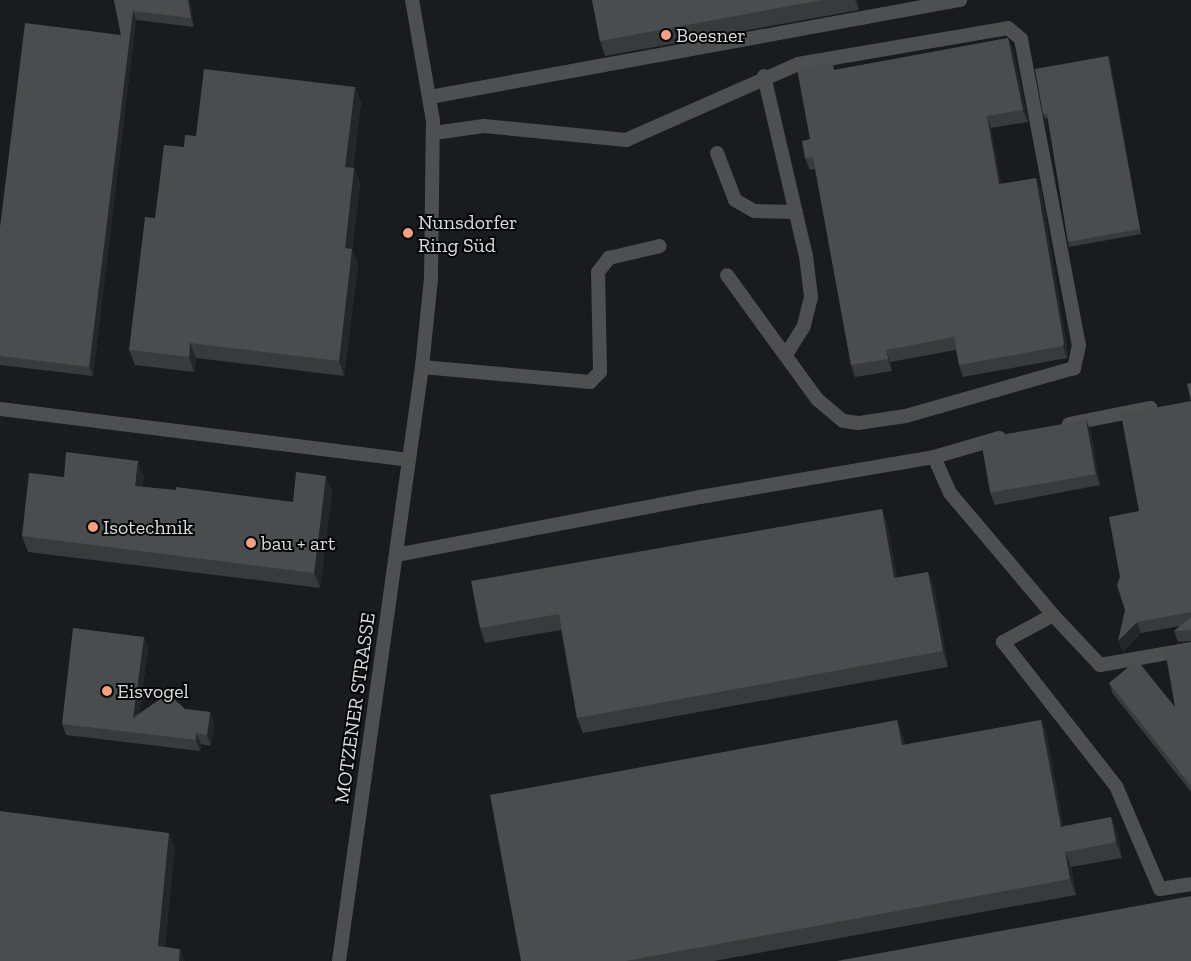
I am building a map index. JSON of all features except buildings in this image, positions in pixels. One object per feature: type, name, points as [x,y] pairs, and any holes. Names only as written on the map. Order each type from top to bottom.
[{"type":"street","name":"MOTZENER STRASSE","points":[[339,961],[422,367],[433,244],[434,132],[430,97],[412,0]]},
{"type":"street","points":[[430,97],[960,0]]},
{"type":"street","points":[[434,132],[484,126],[626,140],[764,76],[798,64],[1008,28],[1021,39],[1026,54],[1079,345],[1074,368],[1065,373],[906,416],[858,423],[833,416],[727,275]]},
{"type":"street","points":[[764,76],[806,256],[811,309],[804,326],[786,355]]},
{"type":"street","points":[[717,153],[735,200],[754,211],[796,212]]},
{"type":"street","points":[[422,367],[590,382],[600,372],[598,272],[610,258],[660,246]]},
{"type":"street","points":[[1053,428],[1150,408]]},
{"type":"street","points":[[0,409],[409,460]]},
{"type":"street","points":[[396,556],[700,498],[934,458],[975,443],[1014,435]]},
{"type":"street","points":[[934,458],[950,493],[1053,615],[1100,665],[1191,649]]},
{"type":"street","points":[[1053,615],[1003,642],[1116,786],[1160,889],[1191,884]]},
{"type":"place","name":"Boesner","points":[[666,35]]},
{"type":"place","name":"Nunsdorfer Ring Süd","points":[[408,233]]},
{"type":"place","name":"Isotechnik","points":[[93,527]]},
{"type":"place","name":"bau + art","points":[[251,543]]},
{"type":"place","name":"Eisvogel","points":[[107,691]]}]
